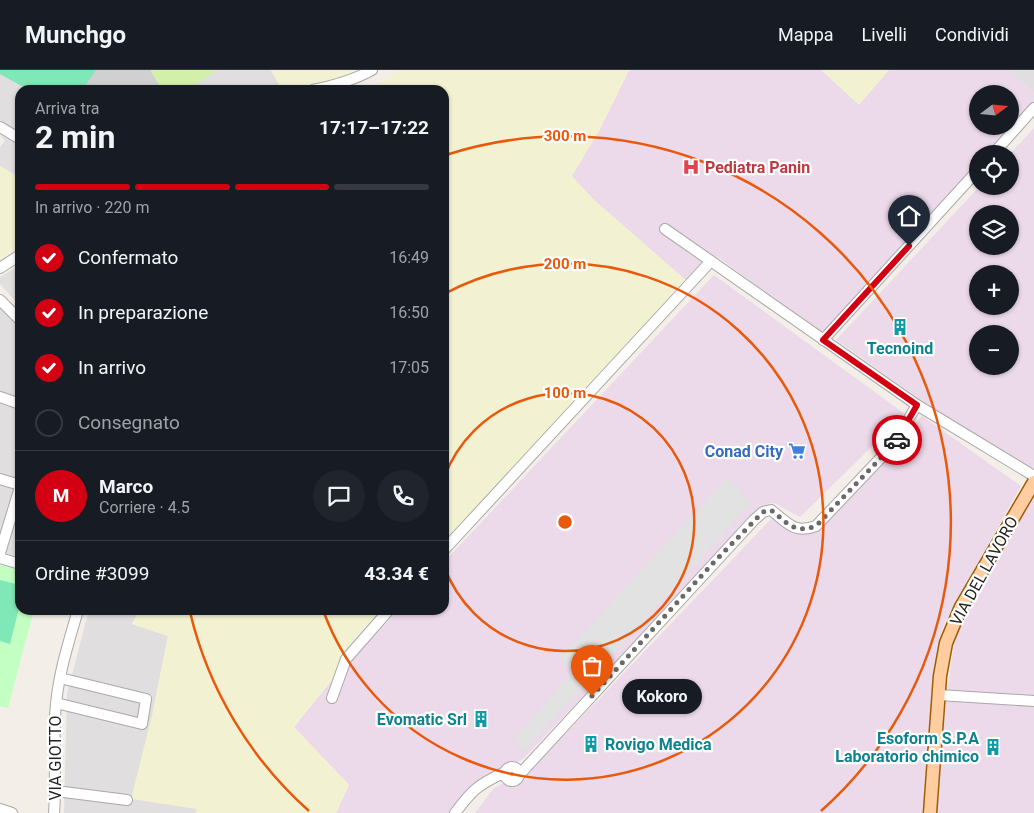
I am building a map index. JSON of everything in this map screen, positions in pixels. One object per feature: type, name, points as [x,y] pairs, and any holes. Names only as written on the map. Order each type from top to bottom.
[{"type":"main road","name":"VIA DEL LAVORO","points":[[930,813],[942,658],[956,617],[979,574],[1034,482]]},
{"type":"street","points":[[333,85],[364,75],[372,70]]},
{"type":"street","points":[[1001,145],[1034,108]]},
{"type":"street","points":[[0,127],[15,136]]},
{"type":"street","points":[[823,340],[969,180]]},
{"type":"street","points":[[666,229],[917,405],[1034,476]]},
{"type":"street","points":[[0,268],[15,258]]},
{"type":"street","points":[[449,545],[711,261]]},
{"type":"street","points":[[0,300],[15,315]]},
{"type":"street","points":[[0,397],[15,402]]},
{"type":"street","points":[[455,813],[470,793],[482,783],[506,775],[507,768],[512,766],[521,770],[547,746],[763,512],[771,510],[798,530],[806,530],[816,526],[893,445],[917,405]]},
{"type":"street","points":[[0,479],[15,484]]},
{"type":"street","points":[[0,553],[15,503]]},
{"type":"street","points":[[0,558],[15,562]]},
{"type":"street","name":"VIA GIOTTO","points":[[54,813],[56,791],[56,704],[60,678],[77,615]]},
{"type":"street","points":[[332,698],[346,659],[385,615]]},
{"type":"street","name":"VIA GIOTTO","points":[[56,704],[142,724],[146,699],[60,678]]},
{"type":"street","points":[[939,695],[1034,701]]},
{"type":"street","points":[[56,791],[127,800]]},
{"type":"street","points":[[0,809],[12,813]]},
{"type":"shaded area","points":[[0,70],[218,70],[194,85],[20,85],[0,74]]},
{"type":"shaded area","points":[[218,70],[271,70],[279,85],[194,85]]},
{"type":"shaded area","points":[[629,70],[821,70],[859,104],[889,70],[1008,70],[1034,93],[1034,109],[1019,125],[1019,85],[969,85],[969,135],[1010,135],[1000,145],[969,145],[969,179],[823,335],[718,257],[712,259],[689,283],[593,199],[571,176],[599,131]]},
{"type":"shaded area","points":[[1008,70],[1034,70],[1034,93]]},
{"type":"shaded area","points":[[0,74],[20,85],[15,85],[15,129],[0,120]]},
{"type":"shaded area","points":[[1034,128],[1034,466],[1028,475],[836,340],[972,195],[1019,195],[1018,145]]},
{"type":"shaded area","points":[[0,135],[15,143],[15,175],[0,166],[0,147],[5,141]]},
{"type":"shaded area","points":[[15,268],[15,300],[0,284],[0,277]]},
{"type":"shaded area","points":[[714,275],[905,414],[800,517],[774,503],[767,504],[523,759],[485,778],[459,813],[336,813],[349,785],[294,727],[353,654],[359,652],[394,615],[449,615],[449,557]]},
{"type":"shaded area","points":[[0,308],[15,323],[15,556],[0,551]]},
{"type":"shaded area","points":[[922,416],[1021,486],[945,622],[939,639],[931,699],[922,813],[475,813],[494,788],[531,770],[773,517],[805,531]]},
{"type":"shaded area","points":[[727,477],[752,503],[524,752],[513,739],[573,671],[560,658]]},
{"type":"shaded area","points":[[1034,495],[1034,813],[937,813],[946,701],[954,643],[959,629]]},
{"type":"shaded area","points":[[88,615],[136,615],[132,624],[168,636],[153,711],[197,809],[196,813],[64,813],[67,694]]},
{"type":"green space","points":[[0,70],[96,70],[86,85],[20,85],[0,74]]},
{"type":"green space","points":[[150,70],[218,70],[194,85],[159,85]]},
{"type":"green space","points":[[271,70],[371,70],[326,85],[279,85]]},
{"type":"green space","points":[[398,70],[629,70],[599,131],[572,176],[593,199],[689,283],[449,539],[449,85],[375,85]]},
{"type":"green space","points":[[821,70],[889,70],[859,105]]},
{"type":"green space","points":[[0,166],[15,175],[15,250],[0,259]]},
{"type":"green space","points":[[0,565],[15,569],[15,615],[33,615],[8,708],[0,706]]},
{"type":"green space","points":[[0,580],[15,584],[15,615],[17,615],[10,644],[0,641]]},
{"type":"green space","points":[[136,615],[376,615],[349,644],[348,651],[353,654],[294,727],[349,785],[336,813],[196,813],[197,809],[131,799],[153,711],[168,636],[132,624]]},
{"type":"way so far","points":[[592,696],[714,562],[763,512],[771,510],[798,530],[806,530],[816,526],[897,440]]},
{"type":"place","name":"Pediatra Panin","points":[[691,167]]},
{"type":"place","name":"Tecnoind","points":[[900,327]]},
{"type":"place","name":"Conad City","points":[[797,451]]},
{"type":"place","name":"Kokoro","points":[[592,696]]},
{"type":"place","name":"Evomatic Srl","points":[[481,719]]},
{"type":"place","name":"Rovigo Medica","points":[[591,744]]},
{"type":"place","name":"Esoform S.P.A Laboratorio chimico","points":[[993,747]]},
{"type":"route","points":[[897,440],[917,405],[823,340],[909,246]]}]
